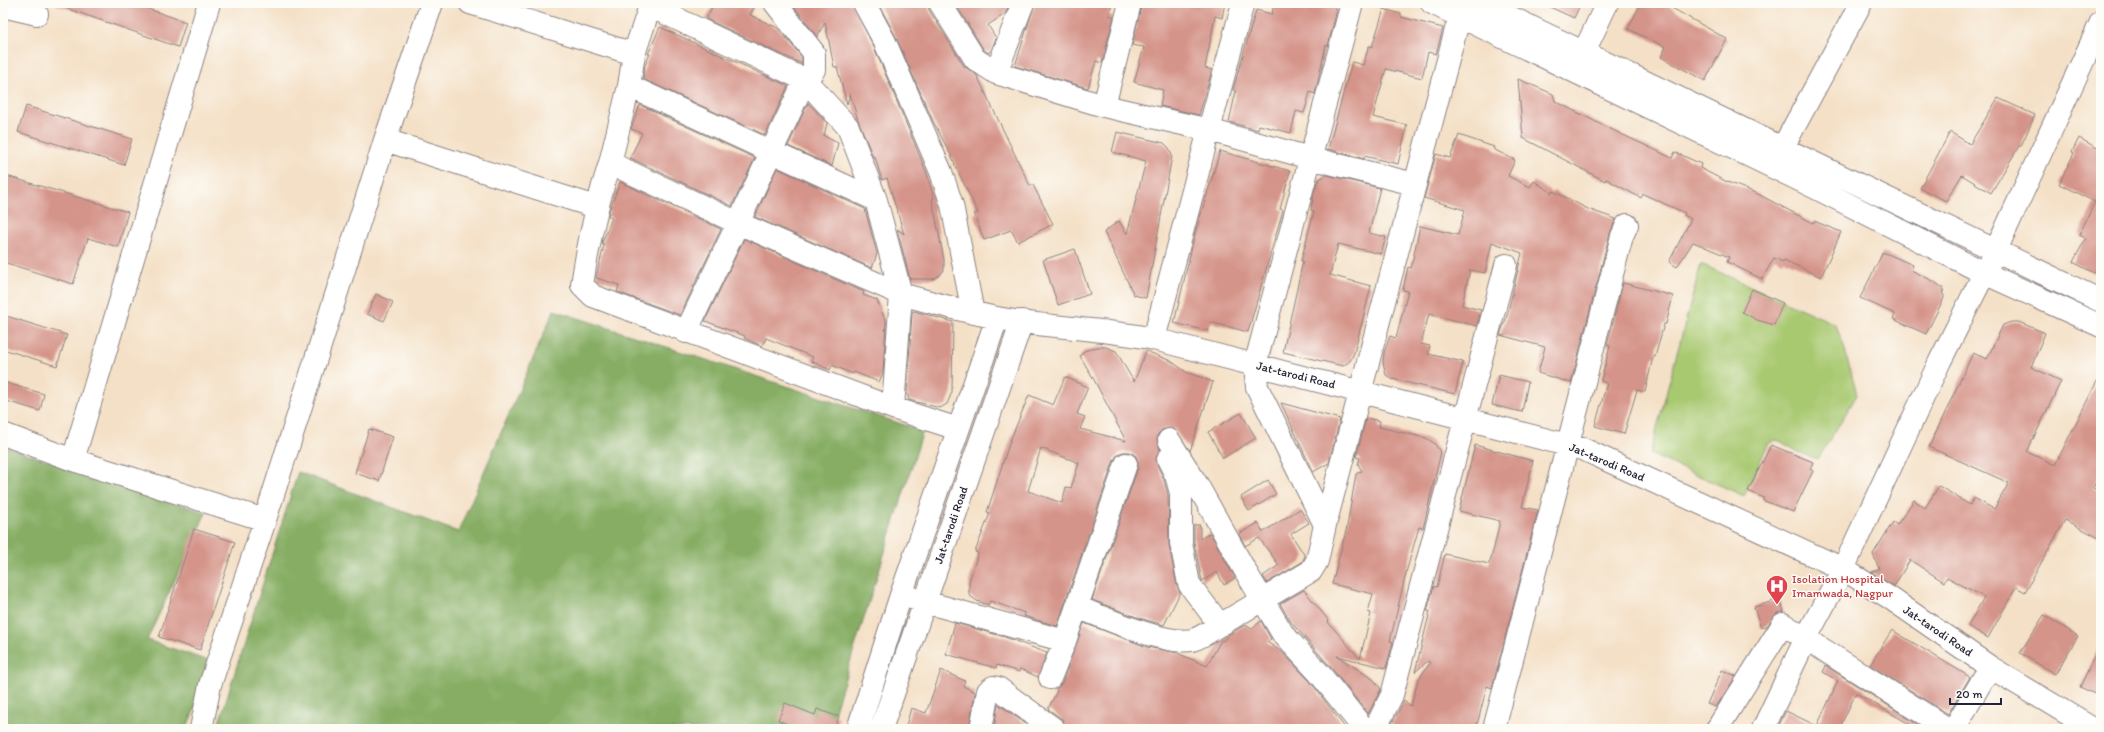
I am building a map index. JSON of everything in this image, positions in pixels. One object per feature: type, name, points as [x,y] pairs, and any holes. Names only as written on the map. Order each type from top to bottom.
[{"type":"street","points":[[73,460],[209,3]]},
{"type":"street","points":[[201,729],[210,685],[265,520],[385,140],[432,3]]},
{"type":"street","points":[[470,3],[634,54]]},
{"type":"street","points":[[686,332],[805,80],[814,70],[814,53],[775,3]]},
{"type":"street","points":[[864,3],[885,42],[941,172],[952,205],[973,313]]},
{"type":"street","points":[[940,3],[975,59],[996,73],[1104,106],[1209,130],[1310,158],[1414,184]]},
{"type":"street","points":[[996,73],[1023,3]]},
{"type":"street","points":[[1104,106],[1130,3]]},
{"type":"street","points":[[1154,339],[1244,3]]},
{"type":"street","points":[[1325,525],[1258,387],[1255,365],[1352,3]]},
{"type":"street","points":[[1432,3],[1461,9],[1566,67],[1773,167],[1984,273],[2101,326]]},
{"type":"street","points":[[1481,3],[2101,301]]},
{"type":"street","points":[[1566,67],[1584,52],[1607,3]]},
{"type":"street","points":[[1773,167],[1861,3]]},
{"type":"street","points":[[893,408],[901,294],[876,200],[848,127],[805,80],[650,5],[634,54],[629,86],[610,163],[596,207],[582,285],[593,296],[686,332],[893,408],[958,429]]},
{"type":"street","points":[[3,6],[37,14]]},
{"type":"street","points":[[1077,607],[1137,630],[1179,641],[1194,640],[1263,601],[1311,571],[1317,561],[1325,525],[1461,9]]},
{"type":"street","points":[[1763,729],[1806,638],[1843,569],[1996,250],[2101,22]]},
{"type":"street","points":[[629,86],[771,150],[876,200]]},
{"type":"street","points":[[385,140],[596,207]]},
{"type":"street","points":[[610,163],[738,223],[901,294],[973,313],[1010,320],[958,429],[901,595],[858,729]]},
{"type":"street","points":[[1494,729],[1567,444],[1622,236],[1627,225]]},
{"type":"street","points":[[1375,729],[1392,695],[1506,265]]},
{"type":"street","name":"Jat-tarodi Road","points":[[881,729],[925,602],[1010,320],[1128,334],[1154,339],[1583,449],[1843,569],[1890,598],[1990,667],[2093,729]]},
{"type":"street","points":[[3,434],[73,460],[265,520]]},
{"type":"street","points":[[1220,625],[1189,584],[1181,543],[1181,493],[1168,450],[1198,486],[1283,634],[1319,673],[1364,729]]},
{"type":"street","points":[[1050,678],[1066,640],[1126,464]]},
{"type":"street","points":[[901,595],[1066,640]]},
{"type":"street","points":[[1717,729],[1783,624],[1948,729]]},
{"type":"street","points":[[1954,729],[1990,667]]},
{"type":"street","points":[[981,729],[988,690],[993,687],[998,688],[1054,729]]},
{"type":"green space","points":[[1701,264],[1835,324],[1843,343],[1857,395],[1818,459],[1800,453],[1780,441],[1775,440],[1768,444],[1744,496],[1650,454]]},
{"type":"green space","points":[[554,310],[923,431],[829,729],[217,729],[298,472],[458,532]]},
{"type":"green space","points":[[3,446],[206,513],[147,640],[215,663],[186,729],[3,729]]},
{"type":"building","points":[[57,3],[131,3],[186,22],[178,47],[57,5]]},
{"type":"building","points":[[714,3],[756,3],[750,15],[778,28],[802,57],[802,64],[706,19]]},
{"type":"building","points":[[795,3],[852,3],[874,47],[926,171],[934,198],[932,199],[944,260],[944,270],[940,275],[933,279],[910,279],[897,229],[904,234],[887,178],[882,180],[875,157],[873,157],[858,120],[850,94],[847,104],[837,67],[834,67],[825,22],[817,37],[793,5]]},
{"type":"building","points":[[878,3],[928,3],[929,10],[964,66],[976,74],[1030,186],[1033,185],[1053,224],[1018,242],[1011,230],[984,240],[974,214],[978,213],[955,163],[933,121],[896,37]]},
{"type":"building","points":[[955,3],[1010,3],[1005,14],[988,25],[996,38],[991,51],[988,53],[984,50]]},
{"type":"building","points":[[1035,3],[1112,3],[1109,15],[1114,17],[1102,63],[1096,61],[1088,88],[1015,66]]},
{"type":"building","points":[[1142,3],[1225,3],[1222,18],[1215,16],[1205,68],[1212,70],[1199,115],[1160,106],[1163,90],[1134,82],[1144,47],[1132,45]]},
{"type":"building","points":[[1274,3],[1336,3],[1335,8],[1337,9],[1328,46],[1326,45],[1315,94],[1310,92],[1304,113],[1296,111],[1291,133],[1259,125],[1258,130],[1229,122],[1236,91],[1233,90],[1256,10],[1272,14]]},
{"type":"building","points":[[1541,3],[1581,3],[1574,18]]},
{"type":"building","points":[[1641,3],[1663,3],[1727,39],[1705,81],[1661,57],[1666,47],[1628,29]]},
{"type":"building","points":[[1384,9],[1401,14],[1401,17],[1443,28],[1436,54],[1428,52],[1422,78],[1386,69],[1373,117],[1407,125],[1398,164],[1364,156],[1364,159],[1328,149],[1352,62],[1363,65],[1369,46],[1372,47]]},
{"type":"building","points":[[660,27],[788,86],[765,135],[643,79],[645,65],[650,54],[648,54]]},
{"type":"building","points":[[1518,79],[1553,94],[1555,101],[1598,123],[1672,158],[1675,152],[1701,164],[1700,168],[1725,181],[1756,193],[1813,223],[1814,221],[1841,232],[1821,277],[1784,260],[1783,262],[1774,258],[1762,279],[1727,262],[1729,257],[1693,242],[1677,267],[1669,262],[1691,219],[1684,215],[1685,213],[1643,194],[1641,198],[1606,179],[1605,181],[1523,138]]},
{"type":"building","points":[[1998,98],[2035,115],[2021,146],[2019,146],[1991,193],[1962,175],[1946,201],[1920,188],[1950,132],[1970,144]]},
{"type":"building","points":[[808,103],[827,123],[824,136],[838,143],[832,166],[788,146]]},
{"type":"building","points":[[640,105],[755,158],[732,206],[630,158],[642,133],[631,129]]},
{"type":"building","points":[[26,106],[132,139],[124,165],[18,132]]},
{"type":"building","points":[[1117,132],[1164,143],[1169,148],[1172,156],[1146,298],[1134,295],[1104,232],[1119,221],[1127,234],[1146,161],[1112,152]]},
{"type":"building","points":[[1459,135],[1494,147],[1493,149],[1515,160],[1508,176],[1530,187],[1534,181],[1552,193],[1553,191],[1588,209],[1616,219],[1610,233],[1571,383],[1538,373],[1545,347],[1500,335],[1507,316],[1522,253],[1492,242],[1485,273],[1470,270],[1462,305],[1481,310],[1477,326],[1429,314],[1421,344],[1430,346],[1428,354],[1463,362],[1455,394],[1392,379],[1386,375],[1383,363],[1384,353],[1390,336],[1396,338],[1408,291],[1403,290],[1408,267],[1411,268],[1420,226],[1458,235],[1465,210],[1424,198],[1436,154],[1450,158]]},
{"type":"building","points":[[2079,138],[2101,150],[2101,260],[2094,273],[2073,262],[2086,238],[2079,235],[2095,202],[2059,184],[2074,153],[2072,152]]},
{"type":"building","points":[[1220,151],[1290,171],[1280,209],[1283,210],[1248,332],[1210,322],[1208,331],[1174,323],[1195,234]]},
{"type":"building","points":[[777,168],[865,209],[877,254],[872,268],[755,217]]},
{"type":"building","points":[[3,175],[128,212],[118,247],[88,238],[73,284],[3,262]]},
{"type":"building","points":[[1327,175],[1380,188],[1369,233],[1386,237],[1381,254],[1338,244],[1330,275],[1371,286],[1354,353],[1350,361],[1343,366],[1283,352],[1303,261],[1301,261],[1314,211],[1311,210],[1314,192],[1319,179]]},
{"type":"building","points":[[620,182],[721,229],[680,315],[617,292],[619,285],[596,278],[604,245],[602,243],[612,218],[608,216],[609,211]]},
{"type":"building","points":[[744,239],[864,292],[863,295],[877,300],[886,322],[883,373],[879,382],[854,372],[853,374],[832,365],[830,370],[811,361],[813,357],[766,338],[762,346],[744,338],[745,336],[705,321]]},
{"type":"building","points":[[1075,249],[1090,294],[1058,305],[1043,260]]},
{"type":"building","points":[[1883,252],[1913,265],[1911,270],[1943,288],[1944,298],[1926,334],[1893,319],[1895,314],[1860,298]]},
{"type":"building","points":[[1623,283],[1673,296],[1666,324],[1664,324],[1655,357],[1653,357],[1645,392],[1637,390],[1624,434],[1595,426],[1607,383],[1601,381],[1610,346],[1607,345]]},
{"type":"building","points":[[1752,289],[1783,303],[1774,325],[1757,320],[1742,312]]},
{"type":"building","points":[[376,294],[393,302],[384,321],[367,314]]},
{"type":"building","points":[[914,311],[953,322],[952,392],[947,404],[940,408],[909,400],[907,393],[912,312]]},
{"type":"building","points":[[3,315],[67,335],[57,366],[3,349]]},
{"type":"building","points":[[2011,322],[2019,322],[2045,333],[2031,367],[2061,381],[2027,452],[2055,465],[2101,373],[2101,473],[2093,488],[2101,493],[2101,539],[2065,520],[2025,592],[2016,587],[1988,638],[1968,626],[1984,597],[1947,577],[1944,582],[1910,560],[1894,586],[1871,572],[1879,569],[1873,554],[1893,522],[1897,525],[1914,500],[1925,508],[1939,486],[1970,505],[1974,498],[1994,509],[2009,483],[1929,447],[1973,353],[1987,359],[2003,325]]},
{"type":"building","points":[[1097,347],[1106,347],[1116,351],[1134,382],[1146,351],[1171,361],[1186,372],[1213,382],[1190,451],[1174,429],[1163,429],[1158,434],[1157,440],[1160,450],[1156,458],[1168,495],[1169,545],[1177,586],[1180,593],[1164,625],[1139,618],[1092,600],[1138,468],[1136,456],[1130,452],[1118,454],[1114,460],[1057,626],[1024,616],[1025,613],[990,601],[988,605],[977,601],[969,595],[969,582],[978,553],[975,552],[990,513],[987,512],[1010,441],[1029,395],[1053,405],[1065,377],[1088,387],[1077,414],[1085,417],[1080,429],[1126,441],[1080,356],[1084,351]],"holes":[[[1041,448],[1079,463],[1071,488],[1066,487],[1062,503],[1028,491]]]},
{"type":"building","points":[[1499,375],[1528,382],[1522,412],[1492,405]]},
{"type":"building","points":[[3,382],[44,394],[40,411],[3,400]]},
{"type":"building","points":[[1281,403],[1340,419],[1329,463],[1313,472]]},
{"type":"building","points":[[1241,413],[1256,438],[1223,458],[1208,432]]},
{"type":"building","points":[[1366,418],[1380,421],[1379,427],[1426,438],[1434,443],[1439,450],[1440,456],[1423,528],[1419,527],[1407,569],[1390,641],[1393,642],[1386,668],[1337,656],[1374,680],[1381,689],[1368,714],[1329,665],[1291,622],[1280,604],[1304,590],[1329,621],[1328,622],[1360,659],[1371,613],[1368,612],[1373,594],[1332,584],[1347,527],[1356,474],[1362,471],[1358,464],[1360,458],[1356,457]]},
{"type":"building","points":[[369,429],[393,437],[379,481],[355,473]]},
{"type":"building","points":[[1475,445],[1533,461],[1522,507],[1538,510],[1492,688],[1487,686],[1476,729],[1389,729],[1404,701],[1411,706],[1418,680],[1430,663],[1428,661],[1415,672],[1430,611],[1427,611],[1434,586],[1437,587],[1445,554],[1489,564],[1494,548],[1500,521],[1459,511]]},
{"type":"building","points":[[1771,445],[1813,462],[1810,469],[1813,471],[1793,512],[1762,500],[1764,498],[1748,491]]},
{"type":"building","points":[[1268,480],[1276,494],[1249,511],[1241,497]]},
{"type":"building","points":[[1300,509],[1309,523],[1291,534],[1305,556],[1302,562],[1267,583],[1263,576],[1279,565],[1259,538],[1245,546],[1239,534],[1258,523],[1263,532]]},
{"type":"building","points":[[1194,525],[1200,525],[1200,539],[1210,533],[1235,578],[1224,585],[1217,572],[1202,581],[1194,542]]},
{"type":"building","points":[[194,529],[235,542],[200,650],[159,637]]},
{"type":"building","points":[[1780,599],[1784,612],[1777,613],[1767,626],[1761,628],[1754,607]]},
{"type":"building","points":[[2044,615],[2078,636],[2055,674],[2020,653]]},
{"type":"building","points":[[1261,621],[1271,639],[1267,642],[1282,652],[1310,681],[1346,729],[1066,729],[1062,719],[1048,709],[1057,691],[1056,690],[1062,683],[1084,623],[1147,647],[1177,653],[1207,666],[1221,640],[1223,641],[1228,635],[1245,625],[1252,629]]},
{"type":"building","points":[[955,623],[1005,637],[1047,653],[1038,677],[1020,669],[1019,672],[997,665],[996,668],[946,654]]},
{"type":"building","points":[[1892,630],[1970,677],[1948,714],[1870,665]]},
{"type":"building","points":[[2101,642],[2101,697],[2080,687]]},
{"type":"building","points":[[1826,666],[1925,729],[1918,729],[1856,693],[1839,729],[1777,729],[1786,711],[1817,726],[1838,681],[1823,672]]},
{"type":"building","points":[[941,670],[965,681],[963,686],[975,692],[969,729],[905,729],[911,708],[926,713]]},
{"type":"building","points":[[1722,670],[1736,676],[1716,707],[1707,704]]},
{"type":"building","points":[[785,703],[815,715],[817,709],[839,717],[836,724],[846,729],[799,729],[778,720]]},
{"type":"building","points":[[998,704],[1033,729],[994,729]]},
{"type":"place","name":"Isolation Hospital Imamwada, Nagpur","points":[[1777,606]]}]
